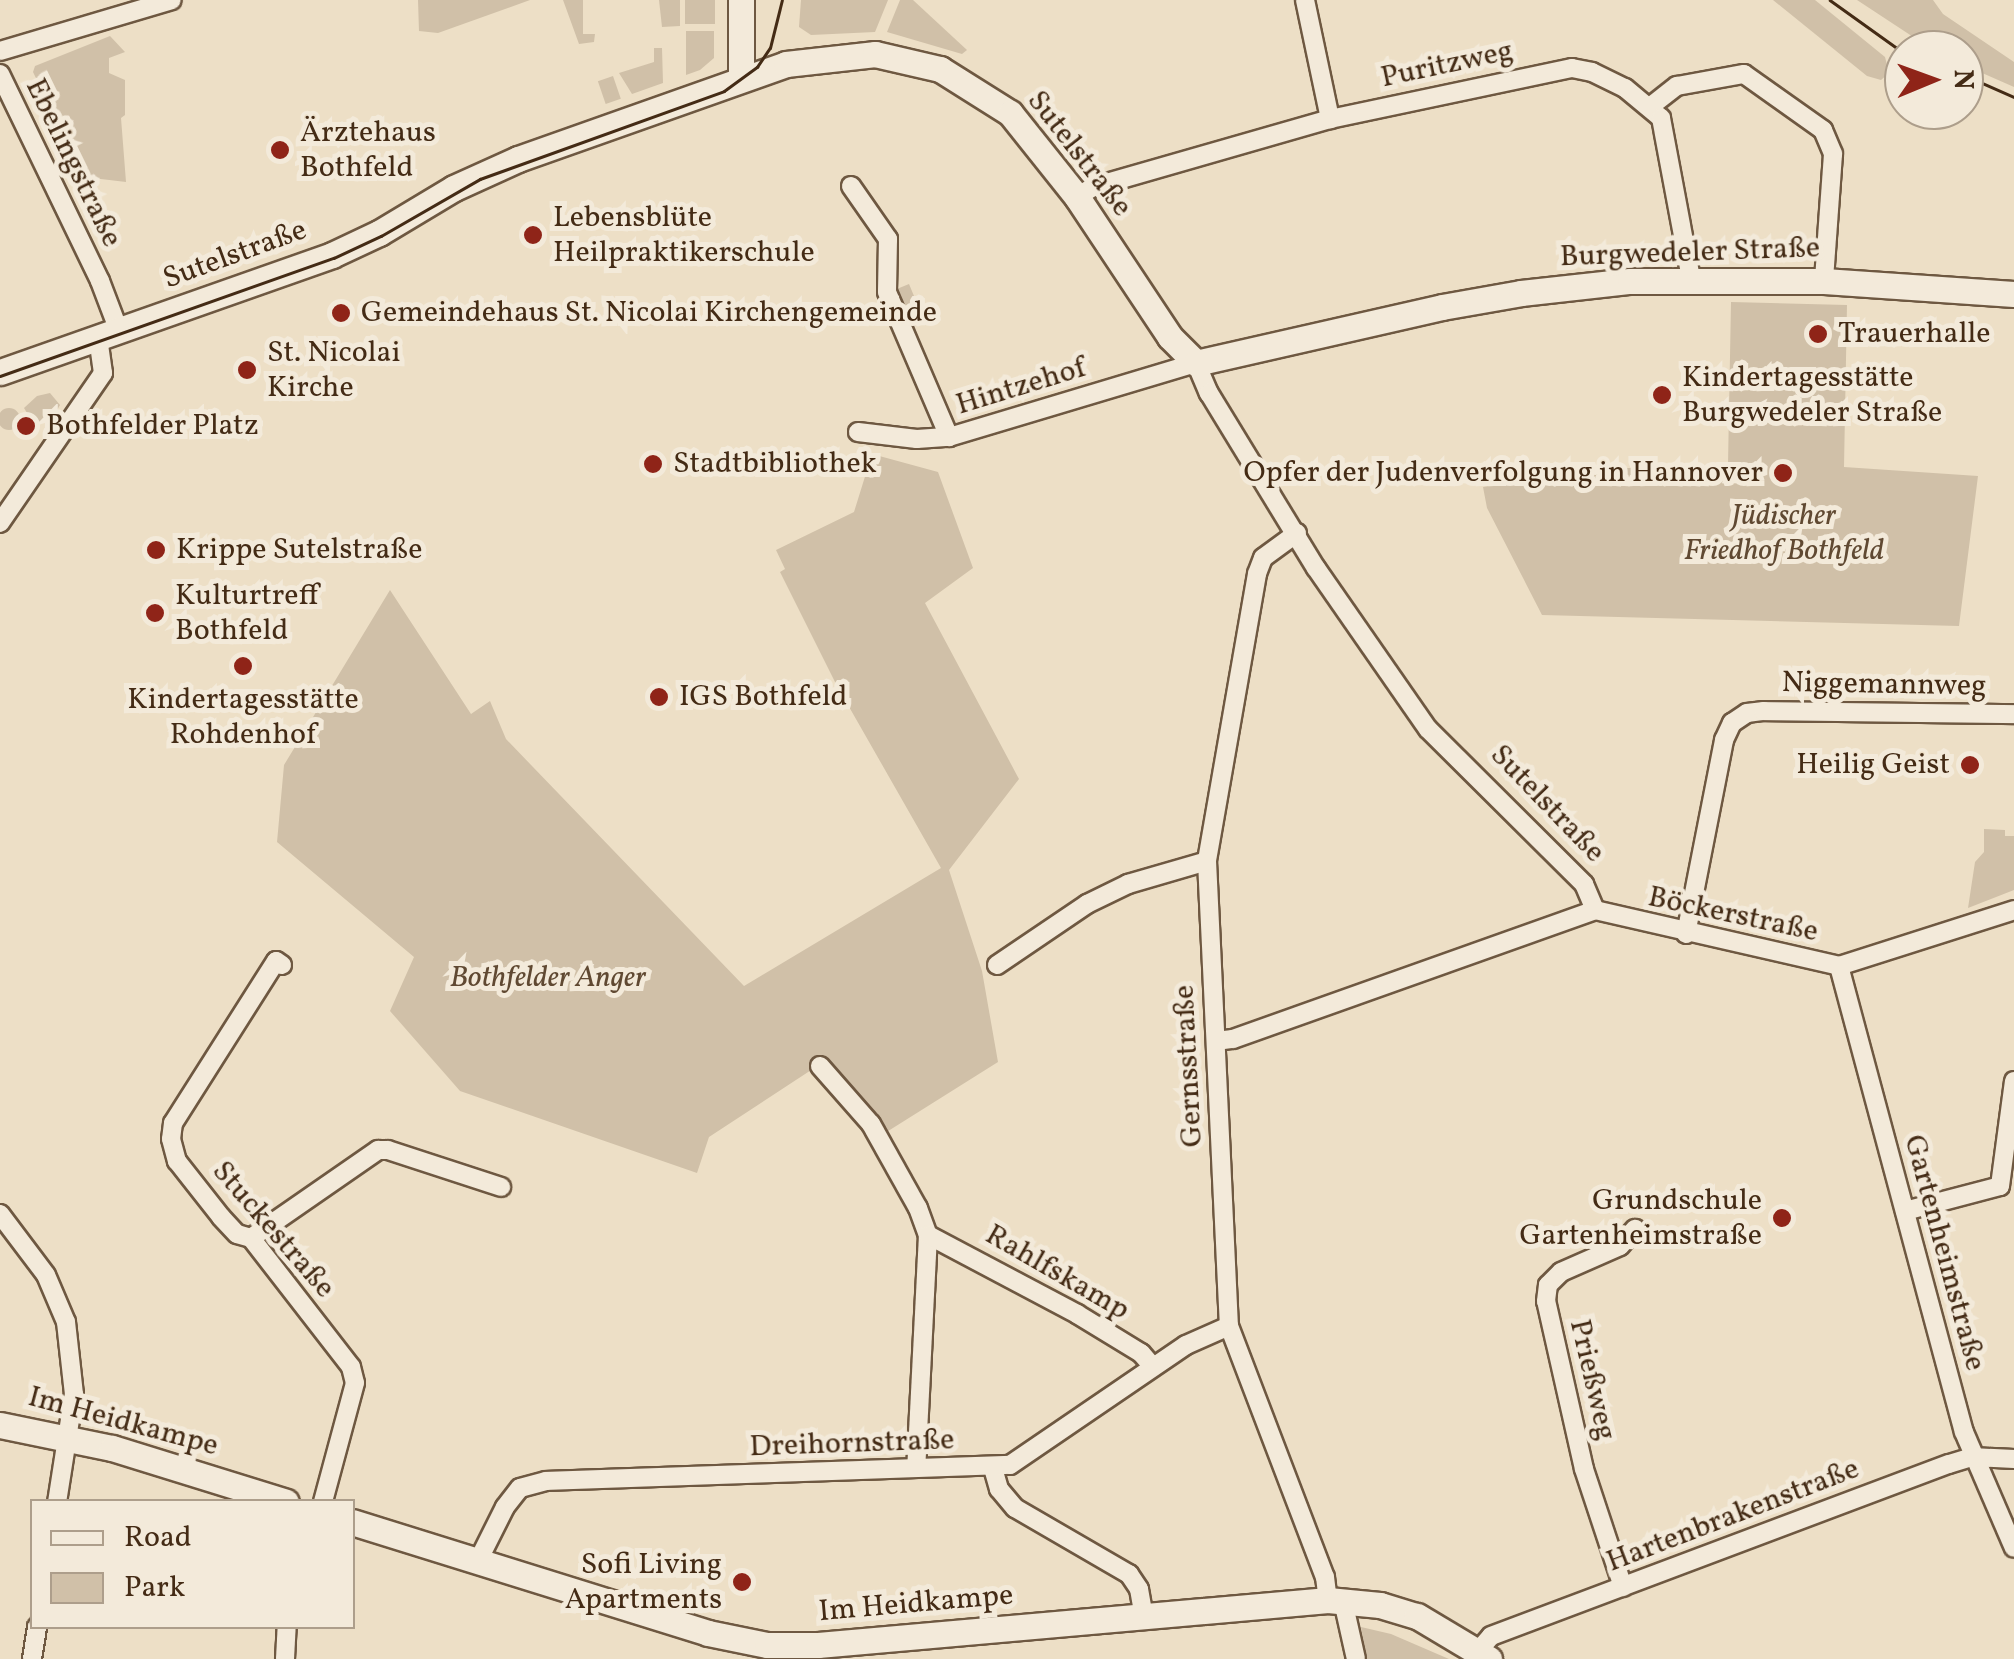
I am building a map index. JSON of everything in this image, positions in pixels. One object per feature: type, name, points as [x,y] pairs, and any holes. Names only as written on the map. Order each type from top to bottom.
[{"type":"main road","points":[[741,0],[741,79]]},
{"type":"main road","name":"Sutelstraße","points":[[0,372],[344,250],[454,188],[518,159],[741,79],[812,58],[875,54],[918,60],[962,79],[1010,113],[1077,197],[1170,337],[1196,362]]},
{"type":"main road","name":"Burgwedeler Straße","points":[[1196,362],[1520,292],[1690,279],[1824,281],[2014,294]]},
{"type":"main road","name":"Im Heidkampe","points":[[0,1424],[68,1436],[276,1499]]},
{"type":"main road","name":"Im Heidkampe","points":[[355,1523],[708,1633],[767,1645],[818,1645],[1336,1600],[1417,1616],[1484,1654]]},
{"type":"street","points":[[0,52],[172,0]]},
{"type":"street","points":[[1305,0],[1330,119]]},
{"type":"street","name":"Puritzweg","points":[[1077,197],[1108,183],[1330,119],[1572,68],[1592,72],[1652,106]]},
{"type":"street","name":"Ebelingstraße","points":[[0,74],[100,281],[108,334]]},
{"type":"street","points":[[1690,279],[1667,133],[1652,106],[1677,86],[1744,74],[1823,130],[1833,154],[1824,281]]},
{"type":"street","points":[[851,186],[888,239],[887,292],[949,437]]},
{"type":"street","points":[[0,524],[103,373],[108,334]]},
{"type":"street","name":"Hintzehof","points":[[858,432],[917,439],[949,437],[1196,362]]},
{"type":"street","name":"Sutelstraße","points":[[1196,362],[1209,393],[1316,568],[1428,730],[1584,884],[1595,910]]},
{"type":"street","name":"Gernsstraße","points":[[1297,534],[1262,558],[1207,862],[1229,1326],[1356,1659]]},
{"type":"street","name":"Niggemannweg","points":[[1686,934],[1724,740],[1732,723],[1747,713],[1764,710],[2014,714]]},
{"type":"street","points":[[997,965],[1087,904],[1128,884],[1207,862]]},
{"type":"street","points":[[1216,1041],[1234,1039],[1595,910]]},
{"type":"street","name":"Böckerstraße","points":[[1595,910],[1686,934],[1839,966],[2014,910]]},
{"type":"street","name":"Stuckestraße","points":[[282,964],[276,960],[173,1123],[170,1138],[178,1162],[220,1217],[237,1234],[251,1238],[351,1366],[355,1383],[324,1499]]},
{"type":"street","name":"Gartenheimstraße","points":[[1839,966],[1972,1457],[2014,1548]]},
{"type":"street","points":[[820,1066],[871,1124],[918,1208],[928,1234],[916,1468]]},
{"type":"street","points":[[1905,1211],[2007,1190],[2014,1081]]},
{"type":"street","points":[[251,1238],[378,1150],[502,1187]]},
{"type":"street","points":[[0,1214],[15,1228],[60,1300],[66,1322],[74,1394],[58,1499]]},
{"type":"street","name":"Prießweg","points":[[1623,1587],[1584,1469],[1546,1301],[1548,1284],[1561,1272],[1620,1246],[1635,1229]]},
{"type":"street","name":"Rahlfskamp","points":[[928,1234],[1077,1314],[1141,1353],[1153,1367]]},
{"type":"street","name":"Dreihornstraße","points":[[478,1561],[520,1488],[546,1481],[1010,1465],[1153,1367],[1210,1331],[1229,1326]]},
{"type":"street","name":"Hartenbrakenstraße","points":[[1484,1654],[1491,1636],[1972,1457],[2014,1459]]},
{"type":"street","points":[[993,1468],[999,1488],[1014,1508],[1128,1574],[1139,1589],[1144,1616]]},
{"type":"street","points":[[32,1659],[37,1629]]},
{"type":"street","points":[[285,1659],[287,1629]]},
{"type":"green space","points":[[418,0],[530,0],[438,33],[419,31]]},
{"type":"green space","points":[[563,0],[583,0],[583,34],[595,34],[594,42],[579,44]]},
{"type":"green space","points":[[659,0],[680,0],[680,26],[662,27]]},
{"type":"green space","points":[[685,0],[715,0],[715,24],[685,24]]},
{"type":"green space","points":[[801,0],[888,0],[875,32],[811,35],[799,27]]},
{"type":"green space","points":[[900,0],[913,0],[967,50],[962,54],[887,32]]},
{"type":"green space","points":[[1773,0],[1815,0],[1884,56],[1884,77],[1867,76]]},
{"type":"green space","points":[[1857,0],[1933,0],[1943,14],[1967,30],[1903,30]]},
{"type":"green space","points":[[686,31],[714,31],[714,58],[686,75]]},
{"type":"green space","points":[[110,36],[125,52],[109,58],[109,73],[125,80],[125,115],[121,118],[126,182],[84,177],[33,72],[35,66]]},
{"type":"green space","points":[[1984,42],[2014,62],[2014,87],[1984,74]]},
{"type":"green space","points":[[654,48],[662,48],[663,83],[632,94],[619,73],[654,62]]},
{"type":"green space","points":[[613,76],[621,99],[606,104],[598,81]]},
{"type":"green space","points":[[909,284],[924,320],[910,329],[892,291]]},
{"type":"green space","name":"Jüdischer Friedhof Bothfeld","points":[[1731,302],[1847,305],[1844,467],[1978,476],[1959,626],[1542,615],[1487,508],[1483,487],[1604,469],[1728,464]]},
{"type":"green space","points":[[50,393],[60,405],[54,415],[35,426],[24,408],[37,396]]},
{"type":"green space","points":[[9,408],[19,415],[17,427],[1,427],[1,411]]},
{"type":"green space","name":"Bothfelder Anger","points":[[872,454],[938,472],[973,568],[925,603],[1019,779],[949,870],[982,971],[998,1062],[885,1133],[828,1059],[709,1137],[697,1173],[460,1091],[390,1011],[414,957],[277,842],[284,765],[390,590],[471,714],[490,701],[506,739],[744,986],[941,868],[836,684],[780,572],[785,569],[776,550],[854,512]]},
{"type":"green space","points":[[1984,829],[2005,830],[2005,836],[2014,836],[2014,890],[1968,908],[1975,862],[1984,852]]},
{"type":"green space","points":[[1361,1627],[1391,1634],[1449,1659],[1367,1659]]},
{"type":"tram line","points":[[0,376],[334,258],[381,236],[480,179],[724,91],[757,67],[770,48],[782,0]]},
{"type":"tram line","points":[[1830,0],[1884,39]]},
{"type":"tram line","points":[[1984,84],[2014,97]]},
{"type":"place","name":"Ärztehaus Bothfeld","points":[[280,150]]},
{"type":"place","name":"Lebensblüte Heilpraktikerschule","points":[[533,235]]},
{"type":"place","name":"Gemeindehaus St. Nicolai Kirchengemeinde","points":[[341,313]]},
{"type":"place","name":"Trauerhalle","points":[[1818,334]]},
{"type":"place","name":"St. Nicolai Kirche","points":[[247,370]]},
{"type":"place","name":"Kindertagesstätte Burgwedeler Straße","points":[[1662,395]]},
{"type":"place","name":"Bothfelder Platz","points":[[26,426]]},
{"type":"place","name":"Stadtbibliothek","points":[[653,464]]},
{"type":"place","name":"Opfer der Judenverfolgung in Hannover","points":[[1783,473]]},
{"type":"place","name":"Krippe Sutelstraße","points":[[156,550]]},
{"type":"place","name":"Kulturtreff Bothfeld","points":[[155,613]]},
{"type":"place","name":"Kindertagesstätte Rohdenhof","points":[[243,666]]},
{"type":"place","name":"IGS Bothfeld","points":[[659,697]]},
{"type":"place","name":"Heilig Geist","points":[[1970,765]]},
{"type":"place","name":"Grundschule Gartenheimstraße","points":[[1782,1218]]},
{"type":"place","name":"Sofi Living Apartments","points":[[742,1582]]}]
